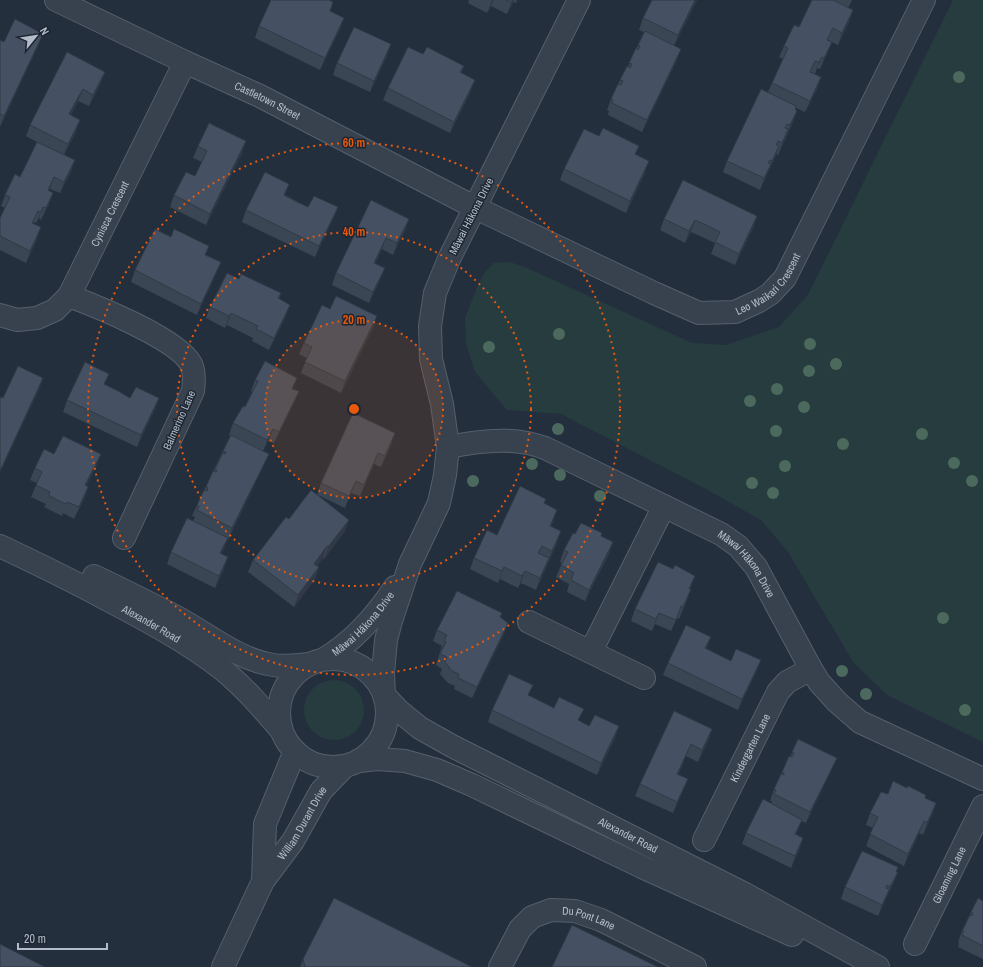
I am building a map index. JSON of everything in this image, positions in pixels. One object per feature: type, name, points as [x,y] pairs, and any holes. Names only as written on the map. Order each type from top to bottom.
[{"type":"street","name":"Castletown Street","points":[[56,0],[260,96],[476,208]]},
{"type":"street","name":"Māwai Hākona Drive","points":[[317,661],[336,651],[353,638],[384,604],[410,564],[439,504],[445,476],[448,447],[442,404],[431,358],[430,326],[435,293],[449,259],[476,208],[579,0]]},
{"type":"street","name":"Leo Waikari Crescent","points":[[476,208],[699,313],[736,312],[770,294],[786,278],[924,0]]},
{"type":"street","name":"Cynisca Crescent","points":[[0,316],[17,320],[37,318],[55,310],[69,296],[185,62]]},
{"type":"street","name":"Balmerino Lane","points":[[69,296],[97,306],[159,338],[178,349],[191,364],[194,380],[193,391],[124,538]]},
{"type":"street","name":"Māwai Hākona Drive","points":[[448,447],[480,442],[510,441],[527,443],[545,448],[720,534],[738,546],[756,567],[811,670],[819,682],[837,702],[860,722],[983,779]]},
{"type":"street","points":[[591,651],[664,506]]},
{"type":"street","name":"Alexander Road","points":[[0,540],[97,578],[180,619],[233,651],[250,659],[272,665],[286,666],[339,659],[354,662],[367,670],[377,681],[384,695],[388,709],[386,725],[381,739],[372,752],[352,764]]},
{"type":"street","name":"Alexander Road","points":[[0,546],[98,594],[181,640],[223,670],[260,705],[281,730],[287,742],[295,751],[309,762],[326,767],[378,759],[405,761],[437,770],[472,785],[642,867],[751,916],[858,967]]},
{"type":"street","name":"Māwai Hākona Drive","points":[[384,695],[383,674],[386,640],[410,564]]},
{"type":"street","points":[[529,622],[644,678]]},
{"type":"street","name":"Alexander Road","points":[[281,730],[278,714],[280,699],[286,685],[296,673],[317,661]]},
{"type":"street","name":"Kindergarten Lane","points":[[704,840],[778,692],[787,682],[811,670]]},
{"type":"street","name":"Alexander Road","points":[[384,695],[398,710],[420,728],[452,746],[745,894],[878,967]]},
{"type":"street","name":"William Durant Drive","points":[[263,881],[265,824],[295,751]]},
{"type":"street","name":"William Durant Drive","points":[[222,967],[263,881],[293,841],[321,791],[352,764]]},
{"type":"street","name":"Gloaming Lane","points":[[915,944],[983,806]]},
{"type":"street","name":"Du Pont Lane","points":[[500,967],[520,929],[532,917],[551,910],[575,911],[602,920],[695,967]]},
{"type":"green space","points":[[953,0],[983,0],[983,742],[887,695],[853,662],[788,552],[761,520],[704,488],[561,414],[507,410],[475,372],[466,344],[465,318],[478,285],[485,272],[494,263],[510,262],[527,268],[692,343],[726,345],[779,327],[808,295]]},
{"type":"green space","points":[[328,680],[340,680],[351,685],[359,693],[364,704],[362,722],[351,735],[340,740],[328,740],[317,735],[309,727],[304,716],[304,704],[309,693],[317,685]]},
{"type":"building","points":[[271,0],[329,0],[333,2],[330,11],[344,18],[325,58],[259,26]]},
{"type":"building","points":[[506,0],[513,0],[511,3]]},
{"type":"building","points":[[652,0],[695,0],[678,35],[643,18]]},
{"type":"building","points":[[812,0],[833,0],[853,10],[842,33],[833,28],[827,40],[832,42],[824,58],[822,57],[819,62],[815,61],[810,72],[821,77],[810,101],[772,83],[788,48],[784,46],[794,25],[799,27]]},
{"type":"building","points":[[15,19],[43,34],[4,116],[0,114],[0,40],[4,42]]},
{"type":"building","points":[[354,27],[391,44],[374,81],[337,63]]},
{"type":"building","points":[[645,31],[681,49],[647,120],[612,103],[613,100],[611,99],[618,84],[621,85],[623,81],[620,80],[627,66],[630,68],[632,64],[629,63],[636,48],[638,50],[640,46],[638,45]]},
{"type":"building","points":[[408,47],[423,54],[427,47],[464,66],[460,72],[475,80],[454,122],[388,88]]},
{"type":"building","points":[[67,52],[105,72],[93,95],[83,89],[69,114],[80,120],[68,144],[30,125]]},
{"type":"building","points":[[761,89],[796,106],[795,109],[797,111],[790,125],[787,124],[785,128],[788,129],[782,143],[778,141],[776,145],[779,146],[772,161],[770,160],[768,163],[771,164],[764,178],[727,161]]},
{"type":"building","points":[[209,123],[246,141],[210,214],[174,195],[186,172],[195,176],[207,151],[198,146]]},
{"type":"building","points":[[603,128],[639,146],[635,154],[649,161],[630,201],[564,169],[584,129],[599,136]]},
{"type":"building","points":[[37,142],[75,160],[64,182],[54,177],[48,190],[53,193],[46,208],[43,207],[41,212],[38,211],[32,223],[41,227],[30,251],[0,236],[0,218],[10,197],[5,195],[15,174],[20,177]]},
{"type":"building","points":[[265,172],[289,184],[284,195],[295,201],[308,207],[314,196],[338,207],[319,246],[246,210]]},
{"type":"building","points":[[683,180],[757,216],[739,254],[715,242],[720,232],[706,225],[695,220],[689,231],[664,219]]},
{"type":"building","points":[[371,200],[409,219],[397,243],[386,238],[374,263],[385,268],[373,292],[336,273]]},
{"type":"building","points":[[155,229],[171,237],[174,229],[209,246],[205,255],[221,262],[201,304],[135,270]]},
{"type":"building","points":[[227,273],[239,279],[241,274],[281,293],[278,298],[290,305],[274,338],[256,329],[258,326],[231,313],[229,316],[210,307]]},
{"type":"building","points":[[336,296],[377,316],[345,381],[305,362],[312,347],[304,343],[322,305],[330,309]]},
{"type":"building","points":[[265,361],[297,378],[292,389],[299,391],[279,432],[273,429],[267,440],[233,423],[243,406],[245,407],[258,381],[255,380]]},
{"type":"building","points":[[85,362],[109,374],[104,384],[130,398],[136,387],[159,398],[141,435],[67,400]]},
{"type":"building","points":[[18,366],[43,378],[0,469],[0,397],[3,398]]},
{"type":"building","points":[[353,413],[395,433],[385,456],[378,453],[364,485],[356,481],[349,496],[321,483]]},
{"type":"building","points":[[231,435],[269,454],[232,528],[197,510],[199,506],[197,505],[204,490],[207,491],[208,488],[206,487],[213,471],[216,472],[217,470],[215,469],[223,453],[225,454],[226,452],[223,451]]},
{"type":"building","points":[[63,436],[101,454],[85,485],[88,487],[79,507],[68,502],[66,504],[49,496],[50,492],[36,485],[42,472],[35,468],[44,449],[54,454]]},
{"type":"building","points":[[520,486],[546,499],[544,503],[557,510],[550,526],[561,531],[552,551],[542,546],[538,553],[549,558],[540,578],[525,571],[522,576],[504,567],[502,571],[474,558],[487,530],[497,535]]},
{"type":"building","points":[[311,490],[349,520],[314,564],[319,567],[298,595],[253,560],[286,517],[289,519]]},
{"type":"building","points":[[187,518],[228,538],[220,553],[228,557],[219,576],[171,552]]},
{"type":"building","points":[[581,523],[602,533],[601,536],[613,542],[589,590],[571,580],[574,573],[561,565],[568,552],[564,550],[573,533],[575,534]]},
{"type":"building","points":[[658,562],[673,569],[675,565],[695,576],[689,589],[691,589],[683,607],[681,606],[676,620],[659,613],[656,619],[635,609]]},
{"type":"building","points":[[457,591],[502,613],[500,617],[508,623],[477,687],[458,678],[459,674],[452,671],[445,662],[447,657],[440,654],[446,642],[444,641],[447,635],[437,630]]},
{"type":"building","points":[[686,625],[711,637],[705,648],[731,661],[736,649],[761,660],[742,699],[668,663]]},
{"type":"building","points":[[509,674],[533,685],[528,695],[554,708],[559,697],[584,709],[578,720],[589,726],[595,715],[619,726],[601,763],[492,710]]},
{"type":"building","points":[[674,711],[712,729],[702,750],[691,744],[677,774],[688,779],[677,802],[640,784]]},
{"type":"building","points":[[798,739],[837,758],[810,812],[774,794],[776,790],[774,789],[781,774],[784,775],[782,772],[789,756],[792,757],[794,753],[792,752]]},
{"type":"building","points":[[893,781],[907,788],[908,786],[926,795],[925,798],[936,803],[927,823],[924,821],[908,854],[870,834],[878,817],[870,813],[881,792],[888,794]]},
{"type":"building","points":[[763,799],[802,820],[795,834],[803,838],[795,856],[746,833]]},
{"type":"building","points":[[862,851],[898,867],[896,872],[898,872],[890,887],[887,885],[886,888],[889,890],[882,905],[845,887]]},
{"type":"building","points":[[334,898],[472,967],[305,967],[303,959]]},
{"type":"building","points":[[978,898],[983,901],[983,946],[962,935],[964,931],[962,931],[970,915],[972,916],[973,913],[971,912]]},
{"type":"building","points":[[572,925],[658,967],[552,967]]},
{"type":"building","points":[[0,944],[45,967],[0,967]]}]
